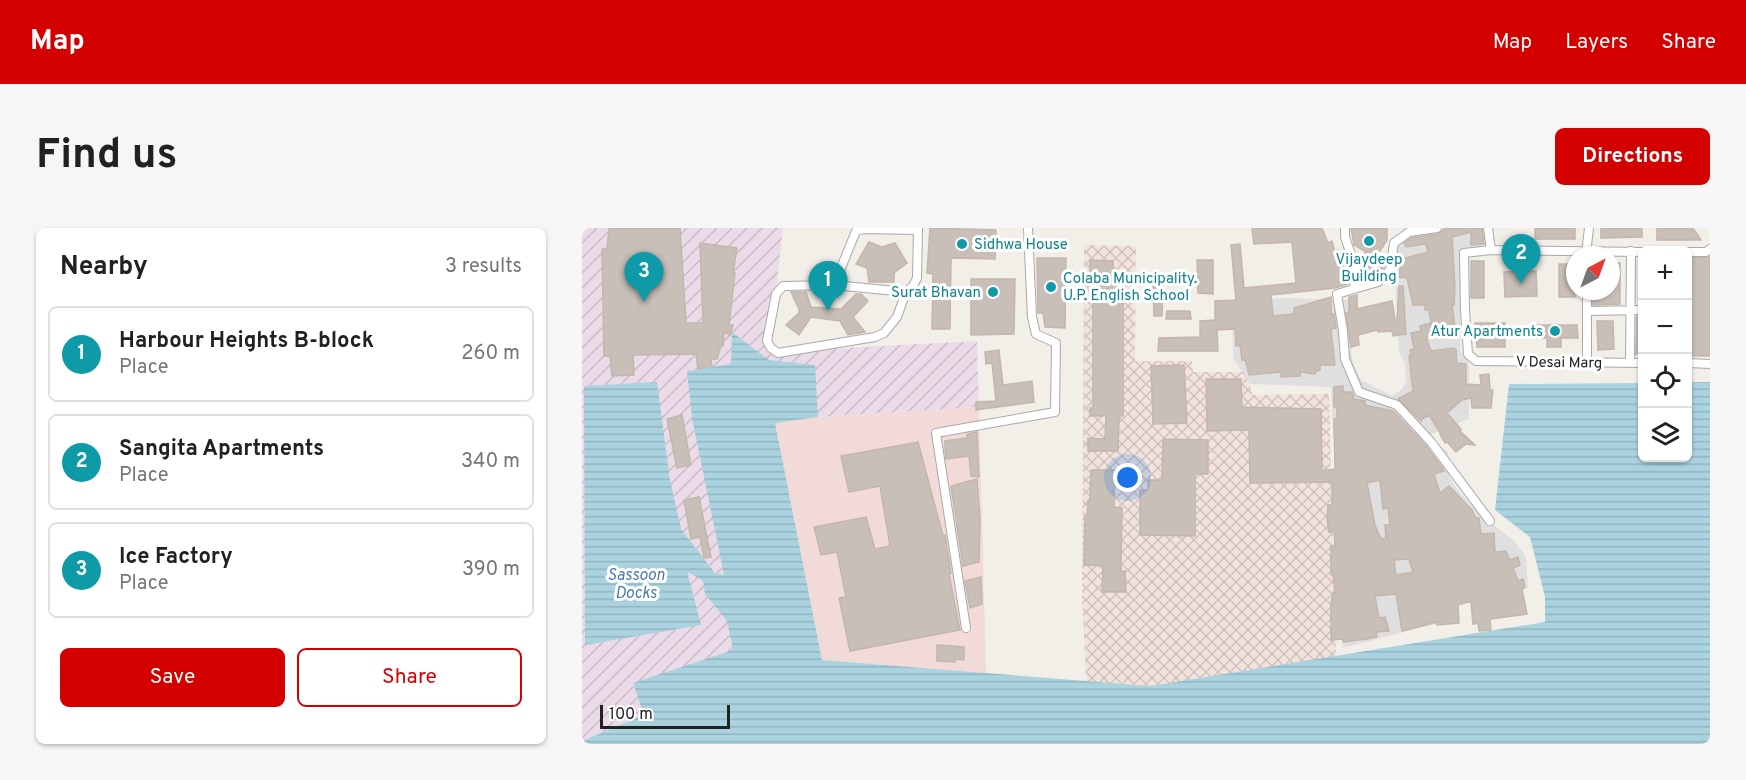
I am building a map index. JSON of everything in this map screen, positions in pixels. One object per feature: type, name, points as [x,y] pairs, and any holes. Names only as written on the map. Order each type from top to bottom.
[{"type":"street","points":[[966,628],[936,433],[1055,412],[1056,343],[1036,334],[1032,317],[1028,228]]},
{"type":"street","points":[[1345,228],[1345,237],[1356,270],[1354,289]]},
{"type":"street","points":[[1437,228],[1409,230],[1394,243],[1390,270],[1378,282],[1336,294],[1343,331],[1345,359],[1359,392],[1397,405],[1431,442],[1490,521]]},
{"type":"street","points":[[1488,228],[1491,250],[1566,252]]},
{"type":"street","points":[[1587,246],[1588,228]]},
{"type":"street","points":[[834,285],[856,231],[917,229],[917,278],[906,292],[897,317],[884,333],[875,337],[778,353],[771,348],[767,341],[776,294],[783,286],[834,285],[906,292]]},
{"type":"street","points":[[1692,252],[1706,252],[1710,249]]},
{"type":"street","name":"V Desai Marg","points":[[1491,250],[1464,253],[1461,310],[1468,354],[1476,361],[1638,363]]},
{"type":"street","points":[[1620,251],[1638,252]]},
{"type":"street","points":[[1630,363],[1631,251]]},
{"type":"street","points":[[1587,300],[1587,363]]},
{"type":"street","points":[[1588,311],[1638,310]]},
{"type":"street","points":[[1692,363],[1710,364]]},
{"type":"shaded area","name":"Sassoon Docks","points":[[582,228],[783,228],[769,352],[977,341],[979,407],[818,417],[775,423],[822,660],[633,684],[645,715],[582,741]]},
{"type":"shaded area","points":[[1442,228],[1487,228],[1488,247],[1462,252],[1460,351],[1469,362],[1469,419],[1421,438],[1448,452],[1449,476],[1457,489],[1477,511],[1515,542],[1526,557],[1528,588],[1509,595],[1459,602],[1454,619],[1343,648],[1331,387],[1250,384],[1233,358],[1232,300],[1285,298],[1349,300],[1352,360],[1361,380],[1392,396],[1402,389],[1406,382],[1405,363],[1399,352],[1395,276],[1397,243],[1410,234]]},
{"type":"shaded area","points":[[1084,245],[1136,246],[1135,361],[1192,361],[1193,372],[1243,372],[1250,384],[1252,395],[1329,394],[1336,657],[1150,686],[1086,681],[1082,595]]},
{"type":"shaded area","points":[[979,407],[986,673],[822,660],[775,423],[818,417]]},
{"type":"water","points":[[732,332],[769,360],[815,365],[818,417],[775,423],[822,660],[1150,686],[1545,622],[1545,597],[1530,537],[1495,510],[1509,384],[1638,383],[1638,462],[1692,462],[1692,382],[1710,382],[1710,744],[582,744],[582,741],[644,715],[633,683],[733,650],[727,621],[705,594],[703,581],[687,571],[701,625],[585,645],[584,386],[657,382],[670,480],[681,529],[715,573],[724,575],[692,418],[687,371],[731,364]]},
{"type":"building","points":[[609,228],[680,228],[686,323],[703,323],[700,243],[737,248],[729,325],[733,325],[730,335],[724,332],[723,346],[721,346],[717,359],[711,359],[712,366],[698,369],[696,354],[633,355],[634,375],[612,376],[610,356],[604,356],[602,249],[607,249]]},
{"type":"building","name":"Sidhwa House","points":[[930,228],[996,230],[995,259],[951,258],[950,329],[932,329],[933,274],[927,273]]},
{"type":"building","points":[[1252,228],[1322,228],[1328,243],[1332,241],[1335,252],[1338,250],[1342,261],[1346,260],[1350,271],[1348,284],[1335,288],[1271,295],[1273,316],[1294,314],[1294,308],[1331,297],[1331,314],[1334,314],[1336,328],[1331,329],[1335,365],[1320,365],[1320,370],[1315,374],[1300,372],[1300,376],[1281,377],[1281,372],[1249,375],[1245,359],[1242,360],[1240,345],[1236,346],[1235,329],[1217,330],[1218,351],[1158,351],[1159,338],[1200,337],[1200,321],[1215,320],[1215,301],[1236,300],[1231,245],[1240,244],[1244,288],[1296,283],[1292,242],[1254,244]]},
{"type":"building","name":"Vijaydeep Building","points":[[1351,228],[1387,228],[1387,240],[1380,251],[1368,253],[1354,245]]},
{"type":"building","points":[[1446,228],[1482,228],[1484,244],[1471,245],[1471,232],[1452,237],[1455,287],[1454,305],[1452,305],[1455,327],[1451,327],[1451,335],[1426,337],[1431,351],[1454,348],[1456,350],[1457,363],[1466,364],[1466,384],[1481,385],[1480,375],[1489,374],[1490,390],[1493,390],[1491,408],[1472,408],[1471,398],[1462,400],[1447,413],[1461,429],[1460,431],[1475,445],[1466,444],[1456,452],[1447,442],[1445,443],[1429,415],[1420,420],[1422,422],[1398,399],[1413,391],[1409,356],[1411,356],[1410,350],[1414,349],[1411,333],[1421,331],[1420,326],[1431,323],[1429,310],[1425,310],[1425,305],[1413,305],[1407,278],[1399,277],[1401,259],[1428,252],[1426,244],[1406,247],[1404,243],[1411,238],[1438,234]]},
{"type":"building","points":[[1535,228],[1575,228],[1575,239],[1535,239]]},
{"type":"building","points":[[1601,228],[1642,228],[1642,237],[1601,238]]},
{"type":"building","points":[[1657,228],[1693,228],[1701,240],[1657,240]]},
{"type":"building","points":[[869,242],[882,247],[895,243],[907,263],[894,273],[894,282],[869,282],[867,268],[856,264]]},
{"type":"building","points":[[1365,253],[1370,268],[1384,264],[1384,267],[1375,276],[1361,280],[1362,268],[1358,256]]},
{"type":"building","points":[[1710,257],[1710,356],[1692,356],[1692,258]]},
{"type":"building","name":"Colaba Municipality. U.P. English School","points":[[1037,258],[1066,258],[1065,328],[1045,327],[1043,313],[1038,313]]},
{"type":"building","points":[[1090,260],[1113,261],[1113,274],[1123,274],[1123,416],[1119,416],[1118,451],[1088,451],[1088,438],[1105,439],[1106,416],[1090,416],[1090,408],[1093,408],[1093,291],[1090,291]]},
{"type":"building","points":[[1197,260],[1213,260],[1213,294],[1198,293]]},
{"type":"building","points":[[1471,261],[1484,261],[1484,298],[1471,298]]},
{"type":"building","points":[[1559,264],[1566,264],[1566,297],[1559,297]]},
{"type":"building","points":[[1536,271],[1537,296],[1505,297],[1504,272]]},
{"type":"building","points":[[971,279],[1015,279],[1014,334],[971,335]]},
{"type":"building","points":[[1153,286],[1163,286],[1162,316],[1154,316]]},
{"type":"building","points":[[1399,286],[1403,286],[1406,334],[1393,336],[1392,331],[1378,332],[1377,330],[1358,335],[1359,345],[1351,347],[1346,313],[1349,313],[1349,297],[1357,295],[1357,309],[1392,301],[1395,320],[1397,320]]},
{"type":"building","points":[[791,292],[806,292],[811,307],[841,309],[856,294],[861,294],[868,301],[853,317],[865,332],[848,335],[840,321],[811,317],[799,335],[786,325],[799,313]]},
{"type":"building","points":[[1593,300],[1620,300],[1620,304],[1593,305]]},
{"type":"building","points":[[1167,311],[1190,311],[1191,319],[1166,319]]},
{"type":"building","points":[[1637,316],[1638,316],[1638,354],[1636,354]]},
{"type":"building","points":[[1597,321],[1613,321],[1614,349],[1598,350]]},
{"type":"building","points":[[1475,323],[1505,323],[1505,347],[1477,347]]},
{"type":"building","name":"Atur Apartments","points":[[1533,325],[1577,325],[1578,338],[1561,338],[1561,347],[1547,347],[1547,338],[1534,338]]},
{"type":"building","points":[[999,350],[1003,385],[1032,381],[1034,402],[976,410],[976,402],[996,401],[992,363],[986,364],[985,352]]},
{"type":"building","points":[[1184,365],[1187,423],[1153,424],[1151,366]]},
{"type":"building","points":[[1206,379],[1241,379],[1242,407],[1321,409],[1322,471],[1335,469],[1334,419],[1337,419],[1337,407],[1334,407],[1334,387],[1343,386],[1343,392],[1352,392],[1354,399],[1365,401],[1365,405],[1393,411],[1426,446],[1443,469],[1444,471],[1434,474],[1440,493],[1449,486],[1472,510],[1476,518],[1479,518],[1481,534],[1494,533],[1495,552],[1506,551],[1510,560],[1518,557],[1520,565],[1513,568],[1518,581],[1523,579],[1525,587],[1522,589],[1527,614],[1490,619],[1491,630],[1479,631],[1478,623],[1473,624],[1471,601],[1458,605],[1459,623],[1437,625],[1437,622],[1402,631],[1396,594],[1375,596],[1379,618],[1385,617],[1389,631],[1376,632],[1377,637],[1367,639],[1343,642],[1343,639],[1331,640],[1331,604],[1333,592],[1335,593],[1333,575],[1331,575],[1331,546],[1335,546],[1334,531],[1329,532],[1327,519],[1328,505],[1332,505],[1332,482],[1250,483],[1249,430],[1207,431]],"holes":[[[1380,480],[1383,509],[1388,508],[1390,525],[1385,525],[1386,538],[1381,539],[1375,525],[1367,483]],[[1409,559],[1413,572],[1396,575],[1394,560]]]},
{"type":"building","points":[[682,415],[691,465],[677,468],[667,419]]},
{"type":"building","points":[[977,432],[979,477],[971,476],[969,456],[946,459],[945,449],[945,441],[967,438],[967,434]]},
{"type":"building","points":[[1163,439],[1208,440],[1208,474],[1195,474],[1195,536],[1140,535],[1140,490],[1148,490],[1148,480],[1162,480]]},
{"type":"building","points":[[918,442],[943,536],[945,535],[951,573],[949,574],[960,630],[850,651],[839,598],[846,597],[837,552],[821,555],[814,527],[866,517],[875,549],[890,546],[880,486],[849,492],[841,456]]},
{"type":"building","points":[[1091,470],[1115,470],[1114,507],[1122,508],[1121,571],[1125,571],[1126,592],[1102,592],[1103,566],[1084,565],[1085,515],[1087,515],[1088,500],[1090,500]]},
{"type":"building","points":[[977,479],[980,520],[979,562],[963,566],[951,486]]},
{"type":"building","points":[[699,497],[711,557],[704,558],[700,537],[691,539],[684,500]]},
{"type":"building","points":[[981,577],[982,604],[970,608],[965,581]]},
{"type":"building","points":[[937,645],[964,647],[964,660],[937,661]]},
{"type":"place","name":"Vijaydeep Building","points":[[1369,241]]},
{"type":"place","name":"Sidhwa House","points":[[962,244]]},
{"type":"place","name":"Sangita Apartments","points":[[1521,284]]},
{"type":"place","name":"Colaba Municipality. U.P. English School","points":[[1051,287]]},
{"type":"place","name":"Surat Bhavan","points":[[993,292]]},
{"type":"place","name":"Ice Factory","points":[[644,302]]},
{"type":"place","name":"Harbour Heights B-block","points":[[828,311]]},
{"type":"place","name":"Atur Apartments","points":[[1555,331]]}]
